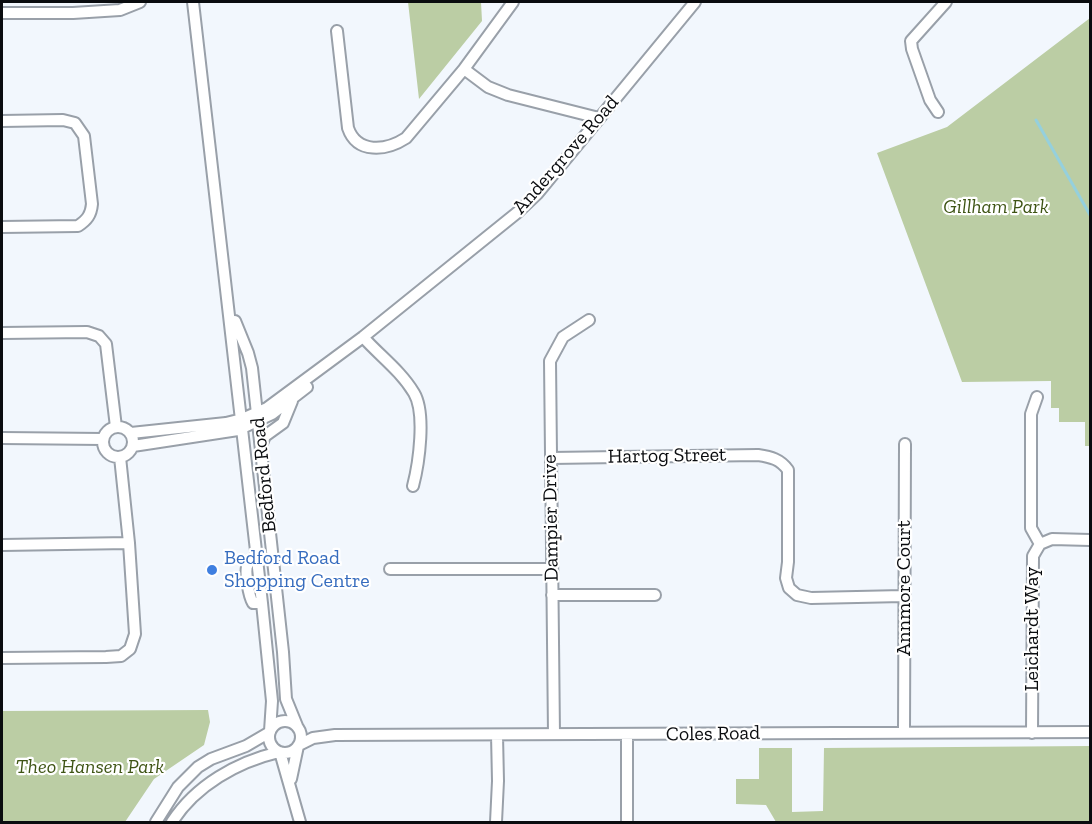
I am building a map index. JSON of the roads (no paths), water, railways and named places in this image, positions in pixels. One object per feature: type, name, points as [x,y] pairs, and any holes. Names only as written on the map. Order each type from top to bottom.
[{"type":"street","points":[[2,13],[73,13],[120,10],[140,2]]},
{"type":"street","name":"Bedford Road","points":[[193,2],[262,603],[272,701],[270,731]]},
{"type":"street","points":[[501,2],[505,13]]},
{"type":"street","points":[[337,31],[348,128],[352,139],[361,146],[372,148],[397,144],[406,138],[464,69],[513,2]]},
{"type":"street","name":"Andergrove Road","points":[[257,417],[367,334],[531,200],[695,2]]},
{"type":"street","points":[[938,112],[930,100],[911,41],[946,2]]},
{"type":"street","points":[[464,69],[488,87],[508,95],[599,118]]},
{"type":"street","points":[[2,121],[63,120],[75,123],[84,136],[92,213],[78,226],[2,227]]},
{"type":"street","name":"Bedford Road","points":[[227,298],[249,358],[284,660],[286,699],[297,727]]},
{"type":"street","name":"Dampier Drive","points":[[554,734],[550,361],[563,337],[589,320]]},
{"type":"street","points":[[2,333],[87,332],[99,336],[106,344],[116,427]]},
{"type":"street","points":[[367,334],[411,388],[418,401],[419,460],[413,486]]},
{"type":"street","name":"Andergrove Road","points":[[242,424],[276,412],[328,370],[367,334]]},
{"type":"street","points":[[261,449],[265,436],[283,423],[291,402],[298,394]]},
{"type":"street","points":[[1037,397],[1031,414],[1031,528],[1040,544]]},
{"type":"street","points":[[131,434],[226,423],[242,424]]},
{"type":"street","points":[[133,446],[131,434],[124,428],[116,427],[107,431],[103,439],[106,453],[120,457],[126,455],[133,446],[231,432],[242,424]]},
{"type":"street","points":[[2,438],[103,439]]},
{"type":"street","name":"Annmore Court","points":[[904,732],[905,444]]},
{"type":"street","name":"Hartog Street","points":[[551,458],[758,455],[782,462],[788,470],[789,485],[786,578],[789,588],[797,595],[811,598],[903,596]]},
{"type":"street","points":[[2,658],[121,656],[130,649],[135,634],[120,457]]},
{"type":"street","name":"Leichardt Way","points":[[1032,733],[1033,556],[1040,544],[1052,540],[1090,540]]},
{"type":"street","points":[[2,545],[129,543]]},
{"type":"street","points":[[390,569],[552,569]]},
{"type":"street","points":[[552,595],[655,595]]},
{"type":"street","points":[[156,822],[178,787],[198,767],[211,759],[246,746],[283,721],[297,727],[301,738],[290,782]]},
{"type":"street","name":"Coles Road","points":[[297,727],[335,735]]},
{"type":"street","points":[[270,731],[271,744],[280,752],[300,822]]},
{"type":"street","name":"Coles Road","points":[[298,746],[313,738],[335,735],[1090,732]]},
{"type":"street","points":[[496,822],[497,735]]},
{"type":"street","points":[[627,735],[627,822]]},
{"type":"street","points":[[172,822],[190,799],[205,786],[244,764],[280,752],[292,751],[298,746]]},
{"type":"waterway","points":[[1036,120],[1090,215]]},
{"type":"place","name":"Bedford Road Shopping Centre","points":[[212,570]]},
{"type":"park label","name":"Gillham Park","points":[[996,207]]},
{"type":"park label","name":"Theo Hansen Park","points":[[90,767]]}]
